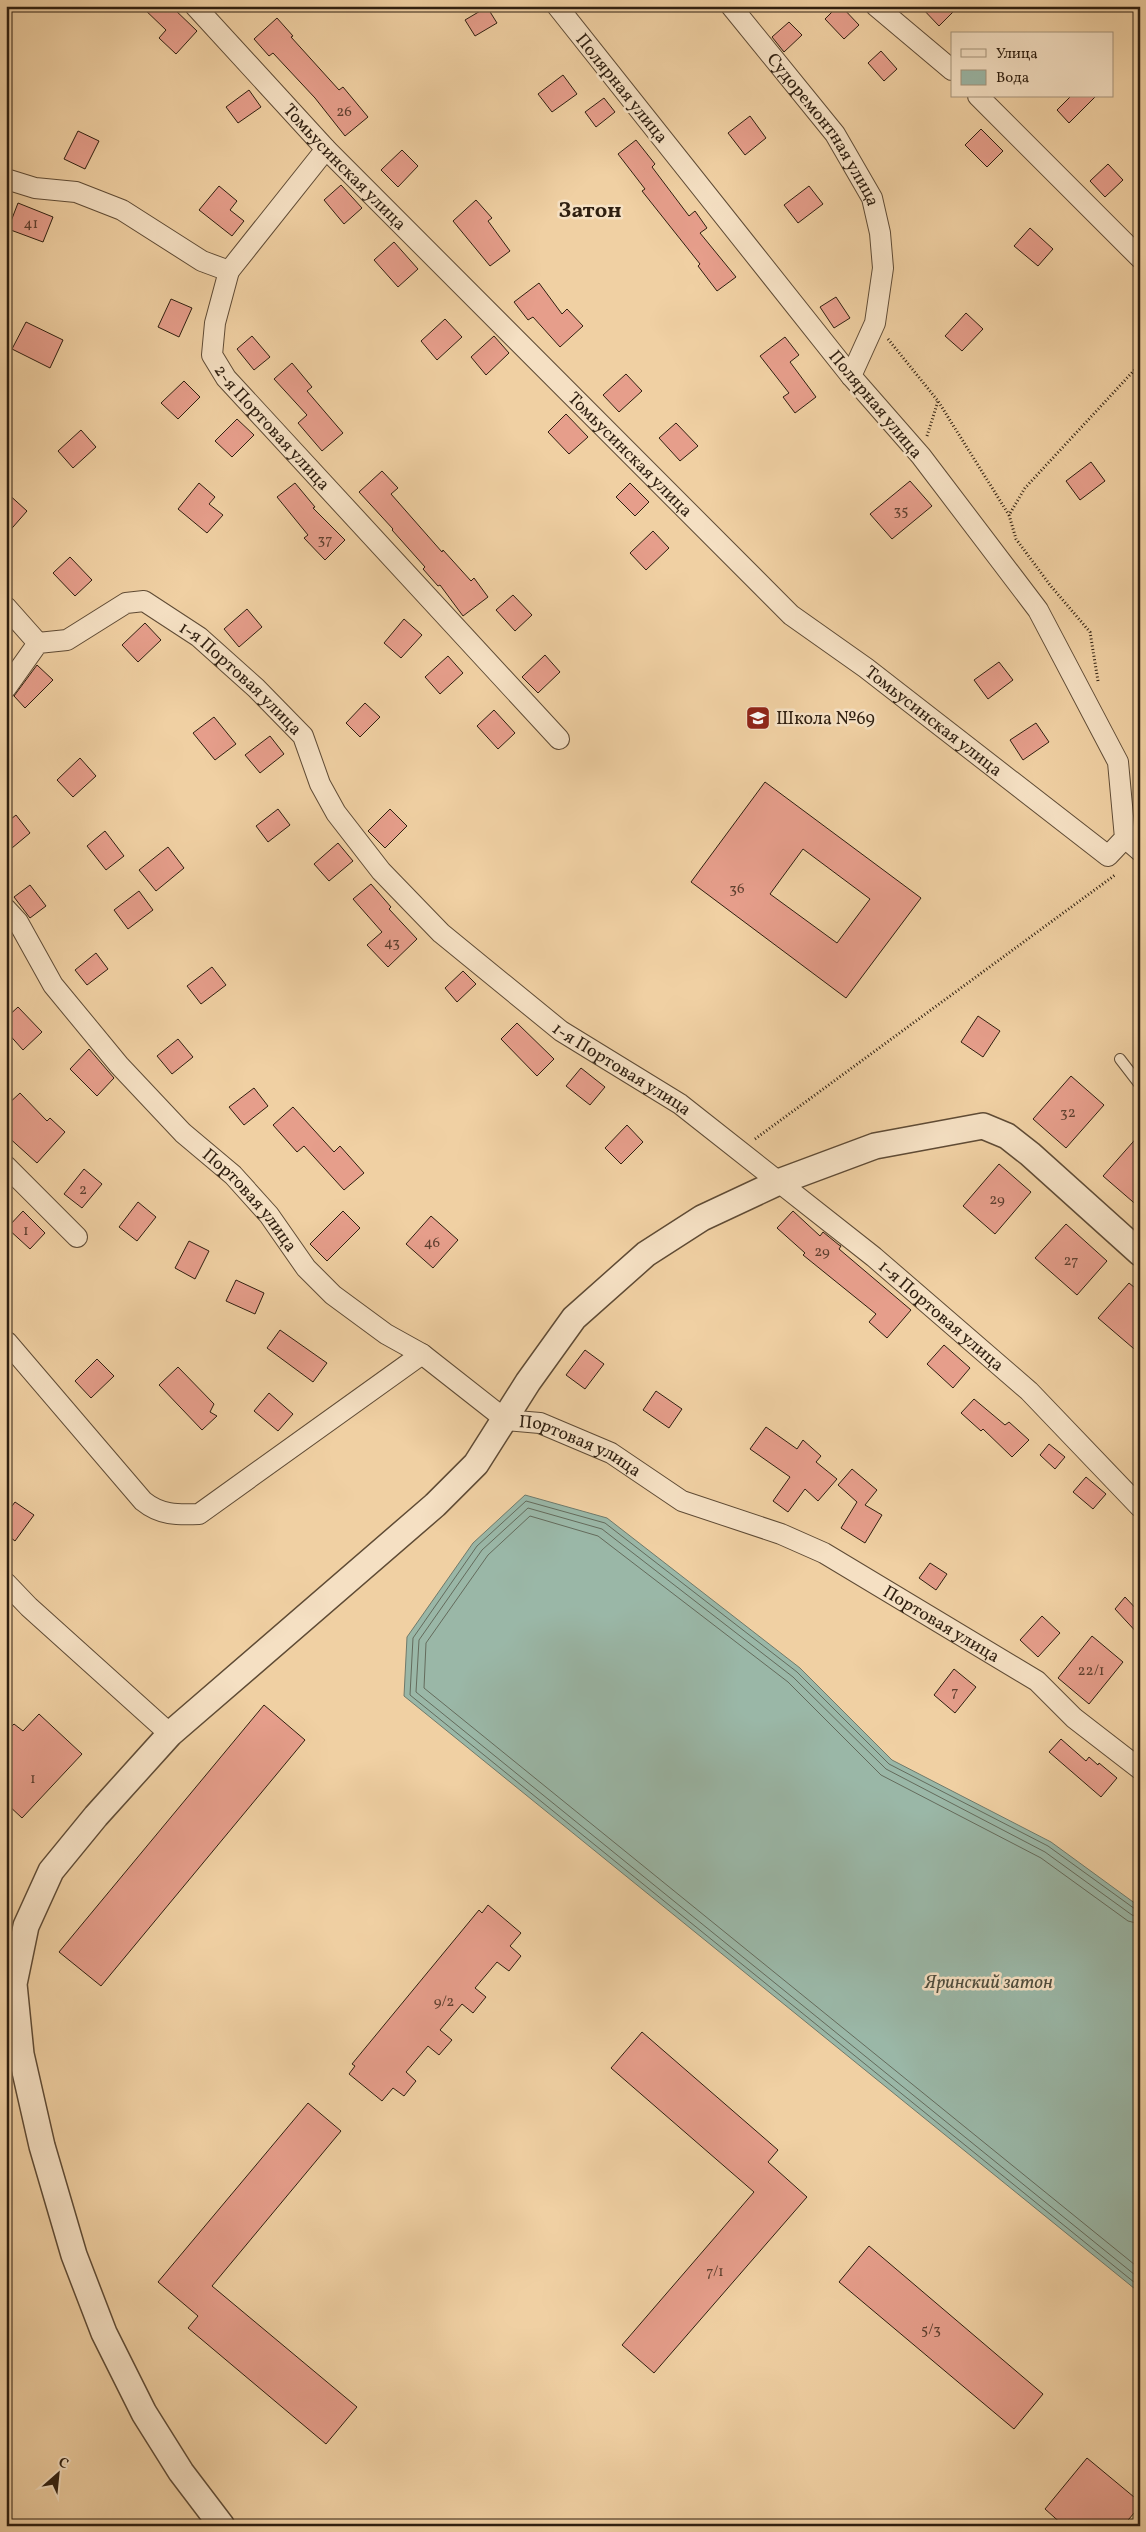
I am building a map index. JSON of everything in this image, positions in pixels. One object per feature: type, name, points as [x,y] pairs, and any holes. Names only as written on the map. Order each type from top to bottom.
[{"type":"street","name":"Томьусинская улица","points":[[195,6],[326,149],[791,615],[866,668],[1108,856]]},
{"type":"street","name":"Полярная улица","points":[[557,6],[851,376],[921,456],[1038,610],[1118,762],[1132,844],[1108,856]]},
{"type":"street","name":"Судоремонтная улица","points":[[732,6],[835,134],[872,198],[880,233],[883,268],[875,323],[851,376]]},
{"type":"street","points":[[876,6],[951,69]]},
{"type":"street","points":[[980,98],[1140,258]]},
{"type":"street","points":[[6,179],[35,188],[76,192],[122,210],[202,261],[228,271],[326,149]]},
{"type":"street","name":"2-я Портовая улица","points":[[228,271],[215,323],[212,355],[226,378],[559,739]]},
{"type":"street","name":"1-я Портовая улица","points":[[38,644],[67,640],[126,604],[144,600],[199,637],[256,688],[303,736],[320,784],[336,813],[381,871],[441,933],[561,1031],[680,1104],[781,1181],[874,1256],[1029,1391],[1140,1507]]},
{"type":"street","points":[[6,607],[38,644],[6,688]]},
{"type":"street","name":"Портовая улица","points":[[6,909],[18,922],[53,985],[119,1065],[183,1133],[233,1175],[270,1215],[306,1268],[340,1301],[386,1334],[422,1354],[506,1420],[540,1423],[611,1452],[682,1501],[781,1534],[824,1553],[1037,1681],[1074,1718],[1140,1769]]},
{"type":"street","points":[[222,2526],[181,2472],[144,2413],[104,2333],[74,2256],[42,2146],[21,2054],[14,1984],[26,1926],[51,1872],[96,1816],[170,1734],[435,1505],[476,1464],[506,1420],[528,1382],[574,1318],[646,1254],[702,1218],[781,1181],[875,1146],[983,1126],[1008,1136],[1140,1253]]},
{"type":"street","points":[[6,1166],[77,1237]]},
{"type":"street","points":[[7,1342],[143,1501],[154,1509],[175,1515],[198,1514],[422,1354]]},
{"type":"street","points":[[6,1583],[29,1608],[170,1734]]},
{"type":"lane","points":[[1120,1059],[1140,1085]]},
{"type":"path","points":[[875,323],[938,401],[1010,515],[1016,539],[1050,585],[1090,632],[1098,681],[1092,712]]},
{"type":"path","points":[[1010,515],[1025,488],[1140,364]]},
{"type":"path","points":[[921,456],[938,401]]},
{"type":"path","points":[[740,1150],[1116,875]]},
{"type":"water","name":"Яринский затон","points":[[525,1495],[607,1518],[800,1668],[892,1760],[1051,1842],[1140,1907],[1140,2293],[404,1696],[407,1637],[473,1543]]},
{"type":"building","points":[[141,6],[171,6],[197,31],[176,54],[159,38],[166,30]]},
{"type":"building","points":[[838,6],[841,6],[859,25],[844,39],[825,19]]},
{"type":"building","points":[[920,6],[959,6],[939,26]]},
{"type":"building","points":[[487,7],[497,23],[475,36],[465,20]]},
{"type":"building","points":[[277,18],[293,36],[291,37],[339,90],[343,87],[368,117],[345,136],[315,98],[273,53],[269,56],[254,39]]},
{"type":"building","points":[[789,22],[802,35],[784,52],[772,37]]},
{"type":"building","points":[[881,51],[897,69],[884,81],[868,63]]},
{"type":"building","points":[[563,75],[577,94],[552,112],[538,94]]},
{"type":"building","points":[[249,90],[261,107],[238,123],[226,107]]},
{"type":"building","points":[[604,98],[615,112],[596,127],[585,112]]},
{"type":"building","points":[[1069,98],[1094,98],[1069,123],[1057,110]]},
{"type":"building","points":[[750,116],[766,138],[745,155],[728,133]]},
{"type":"building","points":[[981,129],[1003,151],[987,167],[965,145]]},
{"type":"building","points":[[78,131],[99,141],[85,169],[64,159]]},
{"type":"building","points":[[636,140],[655,164],[652,167],[689,216],[695,211],[707,228],[700,233],[736,277],[717,291],[698,266],[700,264],[642,191],[645,189],[618,154]]},
{"type":"building","points":[[402,150],[418,166],[398,187],[381,170]]},
{"type":"building","points":[[1108,164],[1123,180],[1105,197],[1090,181]]},
{"type":"building","points":[[341,185],[362,208],[344,224],[324,200]]},
{"type":"building","points":[[219,186],[237,201],[230,210],[244,221],[232,236],[199,210]]},
{"type":"building","points":[[809,186],[823,204],[798,223],[784,205]]},
{"type":"building","points":[[476,200],[492,218],[488,221],[510,251],[490,266],[453,221]]},
{"type":"building","points":[[18,203],[53,217],[43,242],[8,229]]},
{"type":"building","points":[[1030,228],[1053,249],[1038,266],[1014,246]]},
{"type":"building","points":[[394,242],[418,269],[398,287],[374,260]]},
{"type":"building","points":[[539,283],[562,314],[567,309],[583,326],[560,347],[533,317],[528,320],[514,302]]},
{"type":"building","points":[[836,297],[850,318],[834,328],[820,307]]},
{"type":"building","points":[[171,299],[192,308],[179,337],[158,327]]},
{"type":"building","points":[[966,313],[983,329],[962,351],[945,336]]},
{"type":"building","points":[[445,319],[462,337],[437,360],[421,341]]},
{"type":"building","points":[[26,322],[63,340],[50,368],[12,349]]},
{"type":"building","points":[[252,336],[270,357],[254,370],[237,349]]},
{"type":"building","points":[[494,336],[509,353],[486,375],[471,357]]},
{"type":"building","points":[[785,337],[799,355],[790,362],[816,397],[795,413],[783,397],[789,393],[760,356]]},
{"type":"building","points":[[292,363],[312,387],[307,391],[343,433],[322,451],[298,423],[307,415],[274,379]]},
{"type":"building","points":[[626,374],[642,391],[619,412],[603,395]]},
{"type":"building","points":[[184,381],[200,397],[178,419],[161,403]]},
{"type":"building","points":[[566,414],[588,437],[569,454],[548,432]]},
{"type":"building","points":[[237,419],[254,435],[232,457],[215,441]]},
{"type":"building","points":[[676,423],[698,446],[680,461],[659,438]]},
{"type":"building","points":[[81,430],[96,447],[73,468],[58,451]]},
{"type":"building","points":[[1091,462],[1105,481],[1080,500],[1066,481]]},
{"type":"building","points":[[382,471],[398,488],[391,494],[442,552],[443,550],[471,581],[474,578],[488,597],[463,616],[440,585],[438,586],[423,569],[425,567],[359,492]]},
{"type":"building","points":[[910,481],[932,506],[892,539],[870,514]]},
{"type":"building","points":[[199,483],[215,497],[209,504],[223,515],[207,533],[178,509]]},
{"type":"building","points":[[295,483],[315,507],[313,508],[345,540],[325,560],[304,538],[308,535],[277,497]]},
{"type":"building","points":[[630,483],[649,502],[635,516],[616,497]]},
{"type":"building","points":[[6,492],[27,511],[6,535]]},
{"type":"building","points":[[653,531],[669,548],[646,570],[630,553]]},
{"type":"building","points":[[70,557],[92,580],[75,596],[53,573]]},
{"type":"building","points":[[513,595],[532,615],[515,631],[496,610]]},
{"type":"building","points":[[247,609],[262,627],[239,647],[224,629]]},
{"type":"building","points":[[404,619],[422,635],[401,658],[384,643]]},
{"type":"building","points":[[145,623],[161,640],[138,662],[122,645]]},
{"type":"building","points":[[545,655],[560,672],[538,693],[522,677]]},
{"type":"building","points":[[448,656],[463,673],[440,694],[425,677]]},
{"type":"building","points":[[999,662],[1013,680],[988,699],[974,680]]},
{"type":"building","points":[[37,665],[53,680],[25,708],[14,696]]},
{"type":"building","points":[[365,703],[380,717],[360,737],[346,723]]},
{"type":"building","points":[[494,710],[515,733],[498,749],[477,726]]},
{"type":"building","points":[[214,717],[236,744],[215,760],[193,733]]},
{"type":"building","points":[[1036,723],[1049,742],[1023,760],[1010,740]]},
{"type":"building","points":[[270,736],[284,754],[260,773],[245,755]]},
{"type":"building","points":[[80,758],[96,776],[73,797],[57,780]]},
{"type":"building","points":[[765,782],[921,898],[846,998],[691,882]],"holes":[[[803,849],[870,899],[837,943],[770,894]]]},
{"type":"building","points":[[278,809],[290,825],[268,842],[256,826]]},
{"type":"building","points":[[390,809],[407,826],[385,848],[368,831]]},
{"type":"building","points":[[16,815],[30,833],[6,853],[6,823]]},
{"type":"building","points":[[105,831],[124,856],[106,870],[87,846]]},
{"type":"building","points":[[338,843],[353,861],[329,881],[314,864]]},
{"type":"building","points":[[168,847],[184,868],[156,891],[139,870]]},
{"type":"building","points":[[371,884],[391,907],[389,909],[417,939],[388,967],[367,945],[382,932],[353,899]]},
{"type":"building","points":[[30,885],[46,906],[30,918],[14,897]]},
{"type":"building","points":[[139,891],[153,910],[128,929],[114,910]]},
{"type":"building","points":[[96,953],[108,969],[87,985],[75,970]]},
{"type":"building","points":[[212,967],[226,985],[201,1004],[187,986]]},
{"type":"building","points":[[463,971],[476,984],[457,1002],[445,988]]},
{"type":"building","points":[[18,1007],[42,1032],[23,1050],[6,1031],[6,1018]]},
{"type":"building","points":[[978,1016],[1000,1031],[983,1057],[961,1042]]},
{"type":"building","points":[[517,1023],[554,1059],[537,1076],[501,1039]]},
{"type":"building","points":[[178,1039],[193,1057],[172,1074],[157,1056]]},
{"type":"building","points":[[89,1049],[114,1078],[97,1096],[70,1069]]},
{"type":"building","points":[[581,1068],[605,1087],[590,1105],[566,1086]]},
{"type":"building","points":[[1071,1076],[1104,1105],[1066,1148],[1033,1119]]},
{"type":"building","points":[[254,1088],[268,1106],[244,1125],[229,1107]]},
{"type":"building","points":[[20,1093],[47,1121],[50,1118],[65,1132],[37,1163],[6,1135],[6,1106]]},
{"type":"building","points":[[293,1107],[334,1152],[340,1146],[364,1173],[344,1190],[304,1146],[297,1152],[273,1125]]},
{"type":"building","points":[[627,1125],[643,1142],[621,1164],[605,1148]]},
{"type":"building","points":[[1140,1134],[1140,1208],[1103,1176]]},
{"type":"building","points":[[999,1164],[1031,1192],[995,1234],[963,1206]]},
{"type":"building","points":[[84,1169],[102,1184],[82,1208],[64,1194]]},
{"type":"building","points":[[138,1202],[156,1217],[137,1241],[119,1227]]},
{"type":"building","points":[[23,1211],[45,1233],[30,1249],[7,1228]]},
{"type":"building","points":[[343,1211],[360,1228],[327,1261],[310,1244]]},
{"type":"building","points":[[793,1211],[820,1236],[823,1232],[841,1246],[839,1249],[911,1310],[887,1338],[869,1322],[876,1314],[803,1255],[805,1253],[777,1228]]},
{"type":"building","points":[[431,1216],[458,1240],[433,1268],[406,1244]]},
{"type":"building","points":[[1066,1224],[1107,1261],[1077,1295],[1035,1258]]},
{"type":"building","points":[[189,1241],[209,1251],[195,1279],[175,1268]]},
{"type":"building","points":[[236,1280],[264,1293],[255,1314],[226,1301]]},
{"type":"building","points":[[1129,1283],[1140,1292],[1140,1354],[1098,1318]]},
{"type":"building","points":[[280,1330],[327,1363],[313,1382],[267,1348]]},
{"type":"building","points":[[944,1345],[970,1368],[953,1388],[927,1364]]},
{"type":"building","points":[[585,1350],[604,1364],[585,1389],[566,1375]]},
{"type":"building","points":[[97,1359],[114,1376],[91,1398],[75,1381]]},
{"type":"building","points":[[178,1367],[214,1404],[210,1412],[217,1416],[202,1430],[159,1385]]},
{"type":"building","points":[[656,1391],[682,1409],[669,1428],[643,1410]]},
{"type":"building","points":[[269,1393],[293,1414],[278,1431],[254,1411]]},
{"type":"building","points":[[974,1399],[1005,1425],[1009,1422],[1029,1440],[1012,1457],[983,1429],[981,1431],[961,1413]]},
{"type":"building","points":[[766,1427],[797,1449],[803,1440],[821,1456],[816,1462],[837,1479],[818,1501],[805,1489],[788,1512],[773,1501],[790,1477],[750,1449]]},
{"type":"building","points":[[1049,1444],[1065,1457],[1055,1469],[1040,1455]]},
{"type":"building","points":[[852,1469],[877,1490],[865,1505],[882,1515],[865,1543],[841,1528],[857,1502],[838,1485]]},
{"type":"building","points":[[1086,1477],[1106,1494],[1093,1509],[1073,1492]]},
{"type":"building","points":[[15,1502],[34,1515],[15,1541],[6,1534],[6,1514]]},
{"type":"building","points":[[930,1563],[947,1574],[936,1590],[919,1578]]},
{"type":"building","points":[[1125,1597],[1140,1613],[1140,1636],[1115,1609]]},
{"type":"building","points":[[1042,1616],[1060,1633],[1038,1657],[1020,1640]]},
{"type":"building","points":[[1092,1636],[1123,1662],[1089,1704],[1058,1678]]},
{"type":"building","points":[[954,1669],[976,1687],[955,1713],[934,1695]]},
{"type":"building","points":[[264,1705],[305,1740],[101,1986],[59,1952]]},
{"type":"building","points":[[39,1714],[82,1754],[22,1818],[6,1803],[6,1732],[14,1724],[23,1731]]},
{"type":"building","points":[[1061,1739],[1086,1761],[1089,1757],[1117,1778],[1101,1797],[1049,1752]]},
{"type":"building","points":[[488,1905],[521,1933],[510,1946],[521,1956],[509,1971],[497,1962],[475,1988],[486,1997],[473,2013],[462,2004],[440,2030],[452,2040],[439,2055],[428,2046],[406,2072],[416,2081],[404,2096],[393,2088],[382,2101],[349,2074],[355,2066],[352,2064],[479,1910],[482,1913]]},
{"type":"building","points":[[642,2032],[778,2150],[768,2162],[807,2197],[654,2373],[622,2345],[754,2192],[611,2068]]},
{"type":"building","points":[[308,2103],[341,2131],[212,2286],[357,2407],[326,2444],[188,2328],[198,2316],[158,2282]]},
{"type":"building","points":[[869,2246],[1043,2394],[1014,2429],[839,2282]]},
{"type":"building","points":[[1087,2458],[1140,2502],[1140,2506],[1123,2526],[1064,2526],[1045,2509]]},
{"type":"place","name":"Школа №69","points":[[758,718]]},
{"type":"district","name":"Затон","points":[[590,209]]}]
